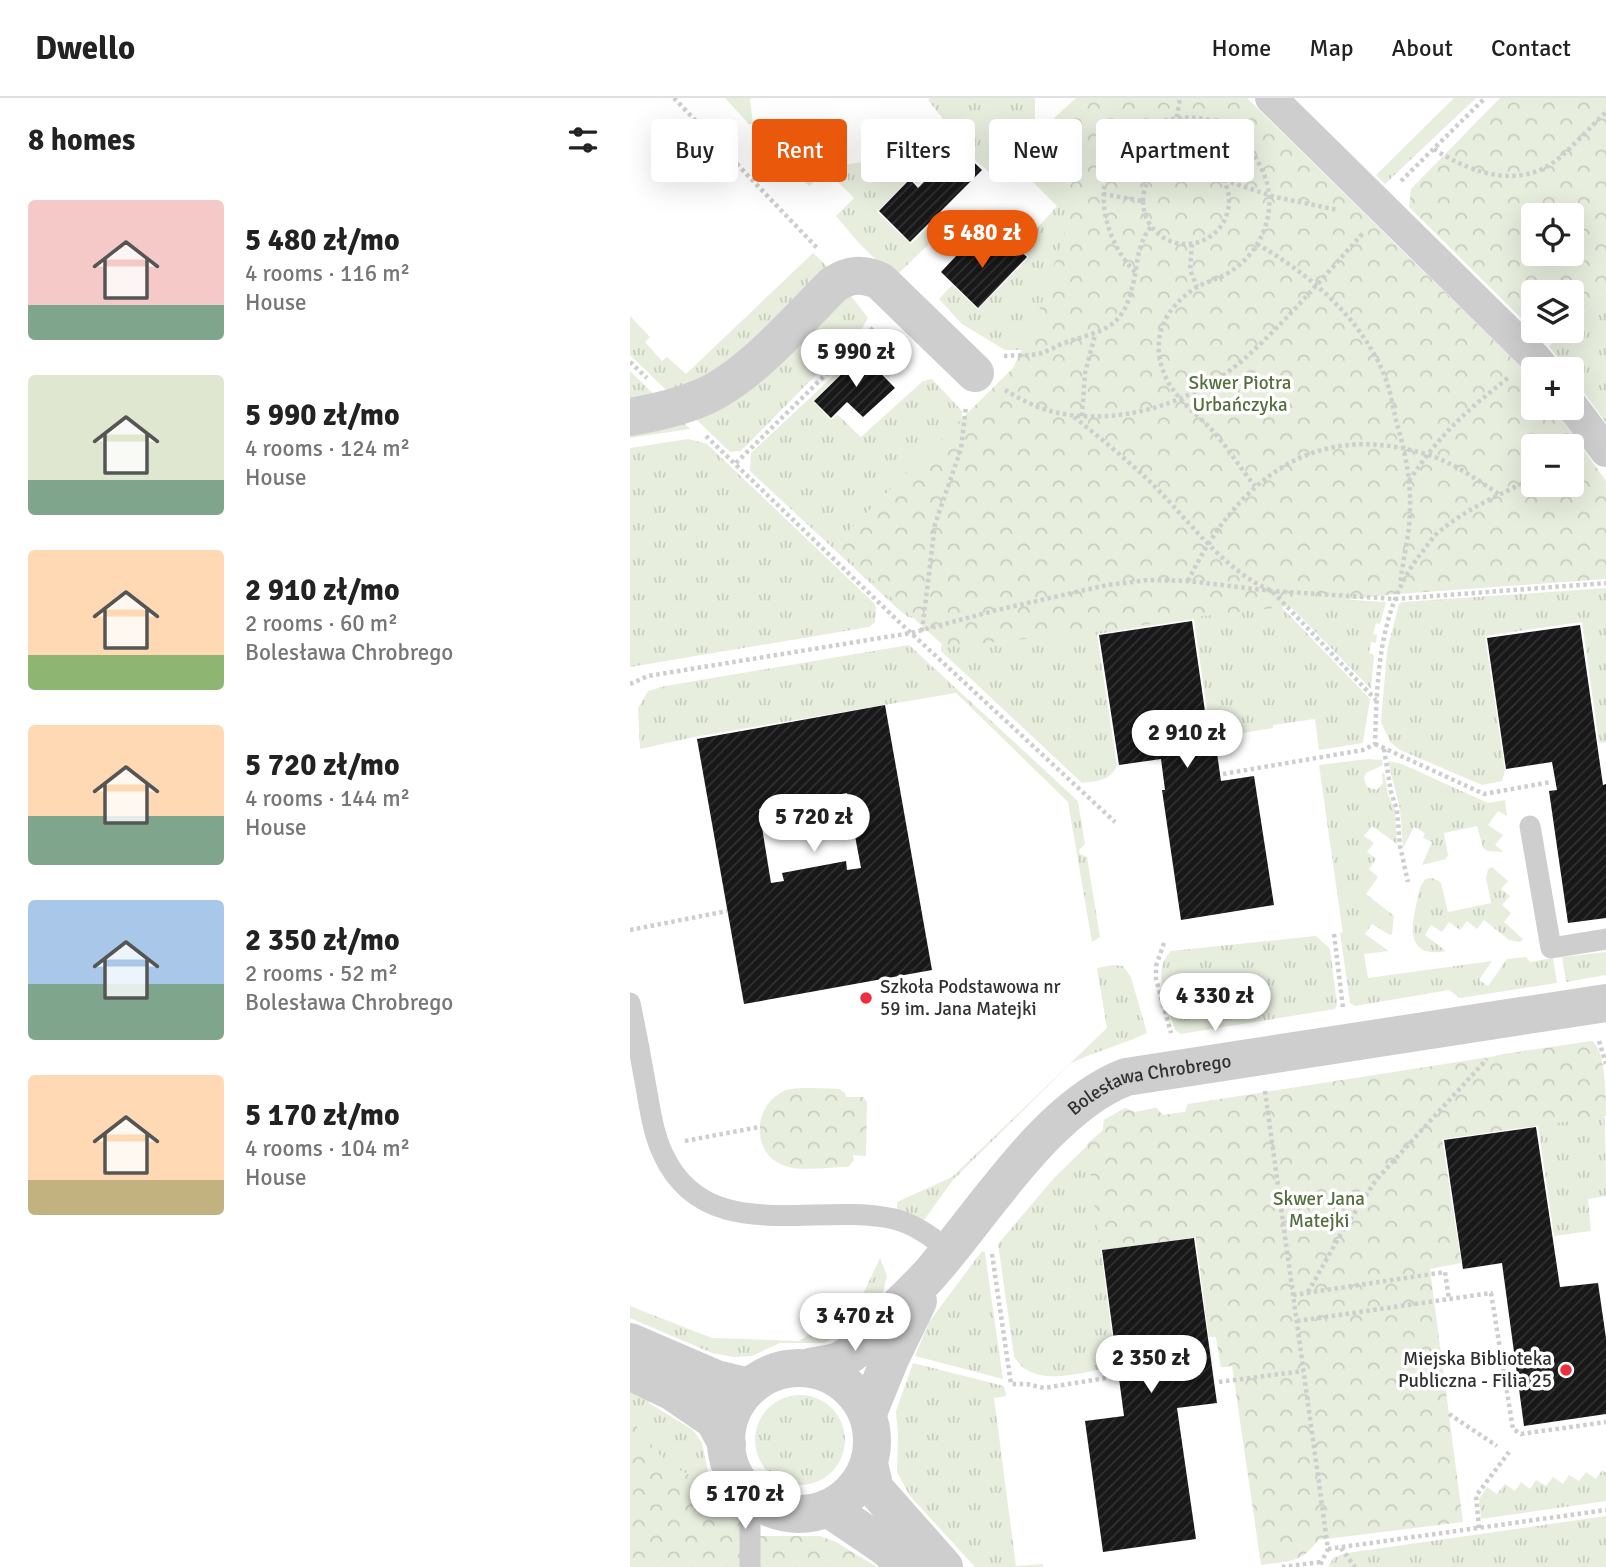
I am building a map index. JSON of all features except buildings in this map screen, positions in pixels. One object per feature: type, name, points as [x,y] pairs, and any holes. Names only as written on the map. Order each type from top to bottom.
[{"type":"street","points":[[1271,98],[1533,357]]},
{"type":"street","points":[[630,417],[704,397],[730,382],[833,285],[856,275],[880,281],[975,373]]},
{"type":"street","points":[[1582,420],[1606,452]]},
{"type":"street","name":"Bolesława Chrobrego","points":[[810,1367],[841,1360],[865,1341],[941,1261],[1030,1153],[1084,1099],[1117,1080],[1183,1068],[1600,1019]]},
{"type":"street","name":"Bolesława Chrobrego","points":[[868,1413],[890,1359],[941,1261]]},
{"type":"street","points":[[630,1342],[716,1379],[749,1387]]},
{"type":"street","points":[[788,1367],[810,1367],[835,1376],[854,1390],[868,1413],[872,1429],[869,1464],[863,1480],[854,1492],[828,1508],[804,1514],[779,1513],[755,1503],[740,1485],[732,1467],[727,1444],[727,1426],[733,1410],[749,1387],[766,1374],[788,1367]]},
{"type":"street","points":[[630,1371],[673,1392],[714,1420],[727,1444]]},
{"type":"street","points":[[869,1464],[875,1489],[944,1567]]},
{"type":"street","points":[[828,1508],[884,1546],[909,1567]]},
{"type":"lane","points":[[1530,826],[1551,948],[1606,939]]},
{"type":"lane","points":[[630,1003],[653,1126],[660,1146],[672,1172],[699,1199],[734,1213],[894,1219],[924,1232],[941,1261]]},
{"type":"lane","points":[[750,1567],[750,1519],[755,1503]]},
{"type":"path","points":[[1176,119],[1181,98]]},
{"type":"path","points":[[975,373],[1021,399],[1051,412],[1073,416],[1118,415],[1154,408],[1210,382],[1242,360],[1316,286],[1434,149],[1485,98]]},
{"type":"path","points":[[1434,149],[1455,163],[1486,173],[1526,176],[1548,166],[1606,112]]},
{"type":"path","points":[[1254,159],[1264,173],[1270,195],[1269,214],[1257,244],[1247,258],[1227,274],[1197,287],[1175,303],[1167,316],[1159,340],[1161,366],[1179,398],[1213,431],[1255,486]]},
{"type":"path","points":[[1105,182],[1103,211],[1108,228],[1135,272]]},
{"type":"path","points":[[1147,182],[1142,201],[1145,218],[1161,237],[1175,244],[1192,244],[1217,232],[1227,216],[1229,202],[1224,182]]},
{"type":"path","points":[[1230,182],[1328,209],[1363,212],[1384,207]]},
{"type":"path","points":[[1103,194],[1142,201]]},
{"type":"path","points":[[922,631],[935,524],[961,449],[965,407],[975,373],[1004,356],[1042,352],[1095,334],[1114,324],[1124,312],[1133,288],[1139,249],[1151,227]]},
{"type":"path","points":[[1192,244],[1191,270],[1197,287]]},
{"type":"path","points":[[1257,244],[1341,307],[1367,343],[1385,377],[1404,449],[1409,482],[1410,511],[1400,587]]},
{"type":"path","points":[[1082,416],[1085,373],[1095,334]]},
{"type":"path","points":[[630,362],[911,633],[1115,822]]},
{"type":"path","points":[[1409,482],[1426,454],[1466,411],[1521,375]]},
{"type":"path","points":[[1073,416],[1144,477],[1234,569],[1255,584],[1272,591],[1377,700]]},
{"type":"path","points":[[1188,581],[1232,511],[1255,486],[1283,466],[1336,446],[1364,442],[1426,454],[1473,476],[1500,495]]},
{"type":"path","points":[[1375,744],[1381,649],[1395,599],[1409,568],[1439,531],[1479,505],[1521,484]]},
{"type":"path","points":[[630,684],[648,676],[922,631],[996,610],[1107,585],[1148,580],[1395,599],[1606,583]]},
{"type":"path","points":[[1375,744],[1484,794],[1551,782]]},
{"type":"path","points":[[1223,774],[1363,750],[1375,744]]},
{"type":"path","points":[[1383,748],[1397,810],[1400,846],[1408,882]]},
{"type":"path","points":[[630,930],[727,911]]},
{"type":"path","points":[[1334,934],[1344,1013]]},
{"type":"path","points":[[1164,943],[1156,966],[1156,979],[1174,1040]]},
{"type":"path","points":[[1600,1019],[1601,1043],[1606,1063]]},
{"type":"path","points":[[1308,1292],[1376,1180],[1490,1056]]},
{"type":"path","points":[[1265,1086],[1328,1549],[1320,1564],[1282,1567]]},
{"type":"path","points":[[660,1146],[759,1127]]},
{"type":"path","points":[[991,1250],[1011,1384],[1044,1388],[1112,1377]]},
{"type":"path","points":[[1293,1294],[1445,1272],[1448,1299]]},
{"type":"path","points":[[1297,1321],[1491,1293],[1513,1429],[1521,1434],[1606,1422]]},
{"type":"path","points":[[1219,1382],[1303,1371]]},
{"type":"path","points":[[1449,1414],[1497,1446]]},
{"type":"path","points":[[1479,1528],[1476,1496],[1509,1452]]},
{"type":"path","points":[[1328,1549],[1606,1510]]},
{"type":"path","points":[[1340,1548],[1355,1567]]},
{"type":"green space","points":[[725,98],[753,98],[750,99],[752,124]]},
{"type":"green space","points":[[1035,98],[1035,119],[989,119],[989,172],[975,160],[975,119],[943,119],[928,100]]},
{"type":"green space","points":[[1076,98],[1174,98],[1162,119],[1096,119],[1096,182],[1125,182],[1026,350],[1005,350],[962,324],[939,299],[952,285],[978,309],[1029,257],[1019,248],[1057,206],[1033,182],[1082,182],[1082,119],[1053,119]]},
{"type":"green space","name":"Skwer Piotra Urbańczyka","points":[[1084,98],[1247,98],[1518,364],[1521,368],[1521,420],[1563,420],[1573,434],[1521,434],[1521,497],[1584,497],[1584,450],[1606,481],[1606,579],[1398,594],[1195,617],[1096,632],[945,647],[834,545],[1013,368],[1036,320],[1073,207],[1050,182],[1082,182],[1082,119],[1062,119]]},
{"type":"green space","points":[[1454,98],[1476,98],[1385,184],[1376,175]]},
{"type":"green space","points":[[1500,98],[1606,98],[1606,289],[1584,312],[1584,280],[1521,280],[1521,318],[1409,207],[1411,189]]},
{"type":"green space","points":[[861,162],[861,182],[906,182],[877,212],[911,244],[944,210],[948,220],[945,228],[894,278],[836,216],[854,198],[838,182],[847,182],[847,164]]},
{"type":"green space","points":[[813,253],[832,271],[868,318],[863,327],[741,451],[730,452],[630,355],[630,316],[650,337],[645,342],[662,361],[667,357],[686,374]]},
{"type":"green space","points":[[1606,289],[1606,423],[1584,393],[1584,357],[1557,357],[1549,346],[1552,343],[1584,343],[1584,312]]},
{"type":"green space","points":[[876,336],[904,364],[888,378],[862,353],[813,401],[831,420],[838,415],[861,437],[923,381],[932,379],[962,411],[961,428],[920,619],[908,617],[896,607],[750,471],[751,453]]},
{"type":"green space","points":[[630,371],[690,429],[630,438]]},
{"type":"green space","points":[[688,439],[707,444],[874,603],[875,622],[869,627],[630,667],[630,448]]},
{"type":"green space","points":[[1606,588],[1606,742],[1599,743],[1582,622],[1485,636],[1505,771],[1502,781],[1482,785],[1400,750],[1390,742],[1381,722],[1387,650],[1399,604]]},
{"type":"green space","points":[[1286,596],[1386,602],[1380,624],[1376,623],[1373,634],[1377,635],[1376,643],[1371,642],[1369,653],[1374,655],[1371,689],[1289,605]]},
{"type":"green space","points":[[1274,599],[1370,699],[1363,743],[1319,750],[1315,719],[1211,738],[1194,619],[1097,634],[1117,766],[1107,777],[1082,783],[941,651],[942,638]]},
{"type":"green space","points":[[909,645],[1078,801],[1085,844],[1079,850],[1080,854],[1087,857],[1100,937],[1092,942],[1068,802],[956,693],[694,737],[640,749],[638,708],[648,691]]},
{"type":"green space","points":[[1368,759],[1382,760],[1383,765],[1366,773],[1364,778],[1367,787],[1377,790],[1383,783],[1384,772],[1388,794],[1395,811],[1397,844],[1372,826],[1364,836],[1374,843],[1367,852],[1376,859],[1369,869],[1378,877],[1366,894],[1394,916],[1392,934],[1372,924],[1365,934],[1389,951],[1364,954],[1368,978],[1492,961],[1479,980],[1488,986],[1507,959],[1526,957],[1530,962],[1553,958],[1557,983],[1460,998],[1449,990],[1355,1006],[1350,1003],[1340,933],[1343,932],[1319,765]]},
{"type":"green space","points":[[1388,761],[1402,764],[1488,803],[1505,800],[1507,816],[1498,811],[1488,825],[1503,835],[1495,845],[1504,852],[1483,848],[1477,826],[1444,833],[1448,855],[1446,859],[1422,865],[1432,842],[1423,838],[1425,833],[1414,827],[1403,848],[1400,809]]},
{"type":"green space","points":[[1492,867],[1508,881],[1501,889],[1510,896],[1502,905],[1511,913],[1504,922],[1523,939],[1520,942],[1509,940],[1484,920],[1477,929],[1467,921],[1460,930],[1449,922],[1442,932],[1431,925],[1425,935],[1446,951],[1426,951],[1420,948],[1413,936],[1413,920],[1424,881],[1428,878],[1441,883],[1448,912],[1491,903],[1486,878],[1488,869]]},
{"type":"green space","points":[[1316,936],[1330,949],[1337,1004],[1335,1009],[1181,1034],[1175,1030],[1161,978],[1165,959],[1171,951]]},
{"type":"green space","points":[[1606,952],[1606,975],[1566,982],[1562,957]]},
{"type":"green space","points":[[1123,966],[1131,977],[1147,1033],[1071,1063],[953,1180],[924,1220],[897,1210],[897,1202],[952,1177],[1107,1028],[1097,968]]},
{"type":"green space","points":[[1592,1041],[1597,1050],[1603,1088],[1606,1196],[1588,1199],[1591,1231],[1554,1236],[1538,1125],[1442,1139],[1461,1263],[1345,1235],[1497,1055]]},
{"type":"green space","name":"Skwer Jana Matejki","points":[[1592,1041],[1597,1046],[1603,1064],[1606,1116],[1442,1139],[1461,1263],[1430,1269],[1463,1522],[1318,1540],[1300,1557],[1261,1565],[1232,1366],[1221,1367],[1216,1337],[1209,1337],[1196,1237],[1100,1250],[1087,1144],[1103,1130],[1104,1120],[1125,1108],[1135,1112],[1156,1108],[1163,1115],[1185,1112],[1188,1104]]},
{"type":"green space","points":[[789,1089],[839,1089],[846,1097],[863,1097],[867,1102],[866,1156],[853,1155],[854,1160],[848,1167],[800,1169],[776,1162],[767,1154],[760,1132],[761,1120],[765,1108],[773,1098]]},
{"type":"green space","points":[[1188,1104],[1273,1360],[1221,1367],[1216,1337],[1209,1337],[1196,1237],[1101,1250],[1116,1366],[1060,1376],[1033,1373],[1022,1367],[1014,1356],[998,1244],[1054,1178],[1103,1130],[1104,1120],[1125,1108],[1135,1112],[1156,1108],[1163,1115],[1185,1112]]},
{"type":"green space","points":[[982,1251],[985,1253],[1003,1379],[915,1356],[929,1322]]},
{"type":"green space","points":[[880,1258],[887,1276],[883,1292],[850,1327],[824,1343],[780,1343],[752,1356],[734,1357],[712,1353],[630,1318],[630,1306],[712,1338],[799,1341],[859,1303]]},
{"type":"green space","points":[[913,1363],[1004,1386],[1006,1396],[994,1398],[1016,1566],[1043,1564],[1043,1567],[975,1567],[910,1496],[897,1472],[896,1411]]},
{"type":"green space","points":[[630,1382],[654,1393],[649,1403],[693,1430],[702,1443],[708,1472],[716,1489],[672,1467],[630,1421]]},
{"type":"green space","points":[[800,1395],[817,1398],[832,1408],[842,1423],[845,1440],[842,1457],[832,1472],[817,1482],[800,1485],[783,1482],[768,1472],[758,1457],[755,1440],[758,1423],[768,1408],[783,1398]]},
{"type":"green space","points":[[630,1421],[645,1434],[655,1450],[670,1465],[716,1489],[740,1516],[740,1567],[630,1567]]},
{"type":"green space","points":[[1602,1470],[1606,1473],[1606,1501],[1481,1519],[1479,1499],[1487,1487],[1497,1494],[1505,1484],[1515,1491],[1521,1482],[1530,1489],[1536,1480],[1546,1486],[1553,1477],[1563,1484],[1569,1475],[1579,1481],[1586,1472],[1596,1479]]},
{"type":"green space","points":[[1606,1516],[1606,1567],[1328,1567],[1334,1557],[1347,1553]]},
{"type":"green space","points":[[756,1536],[820,1536],[836,1542],[877,1567],[756,1567]]},
{"type":"place","name":"Szkoła Podstawowa nr 59 im. Jana Matejki","points":[[866,998]]},
{"type":"place","name":"Miejska Biblioteka Publiczna - Filia 25","points":[[1566,1370]]}]
